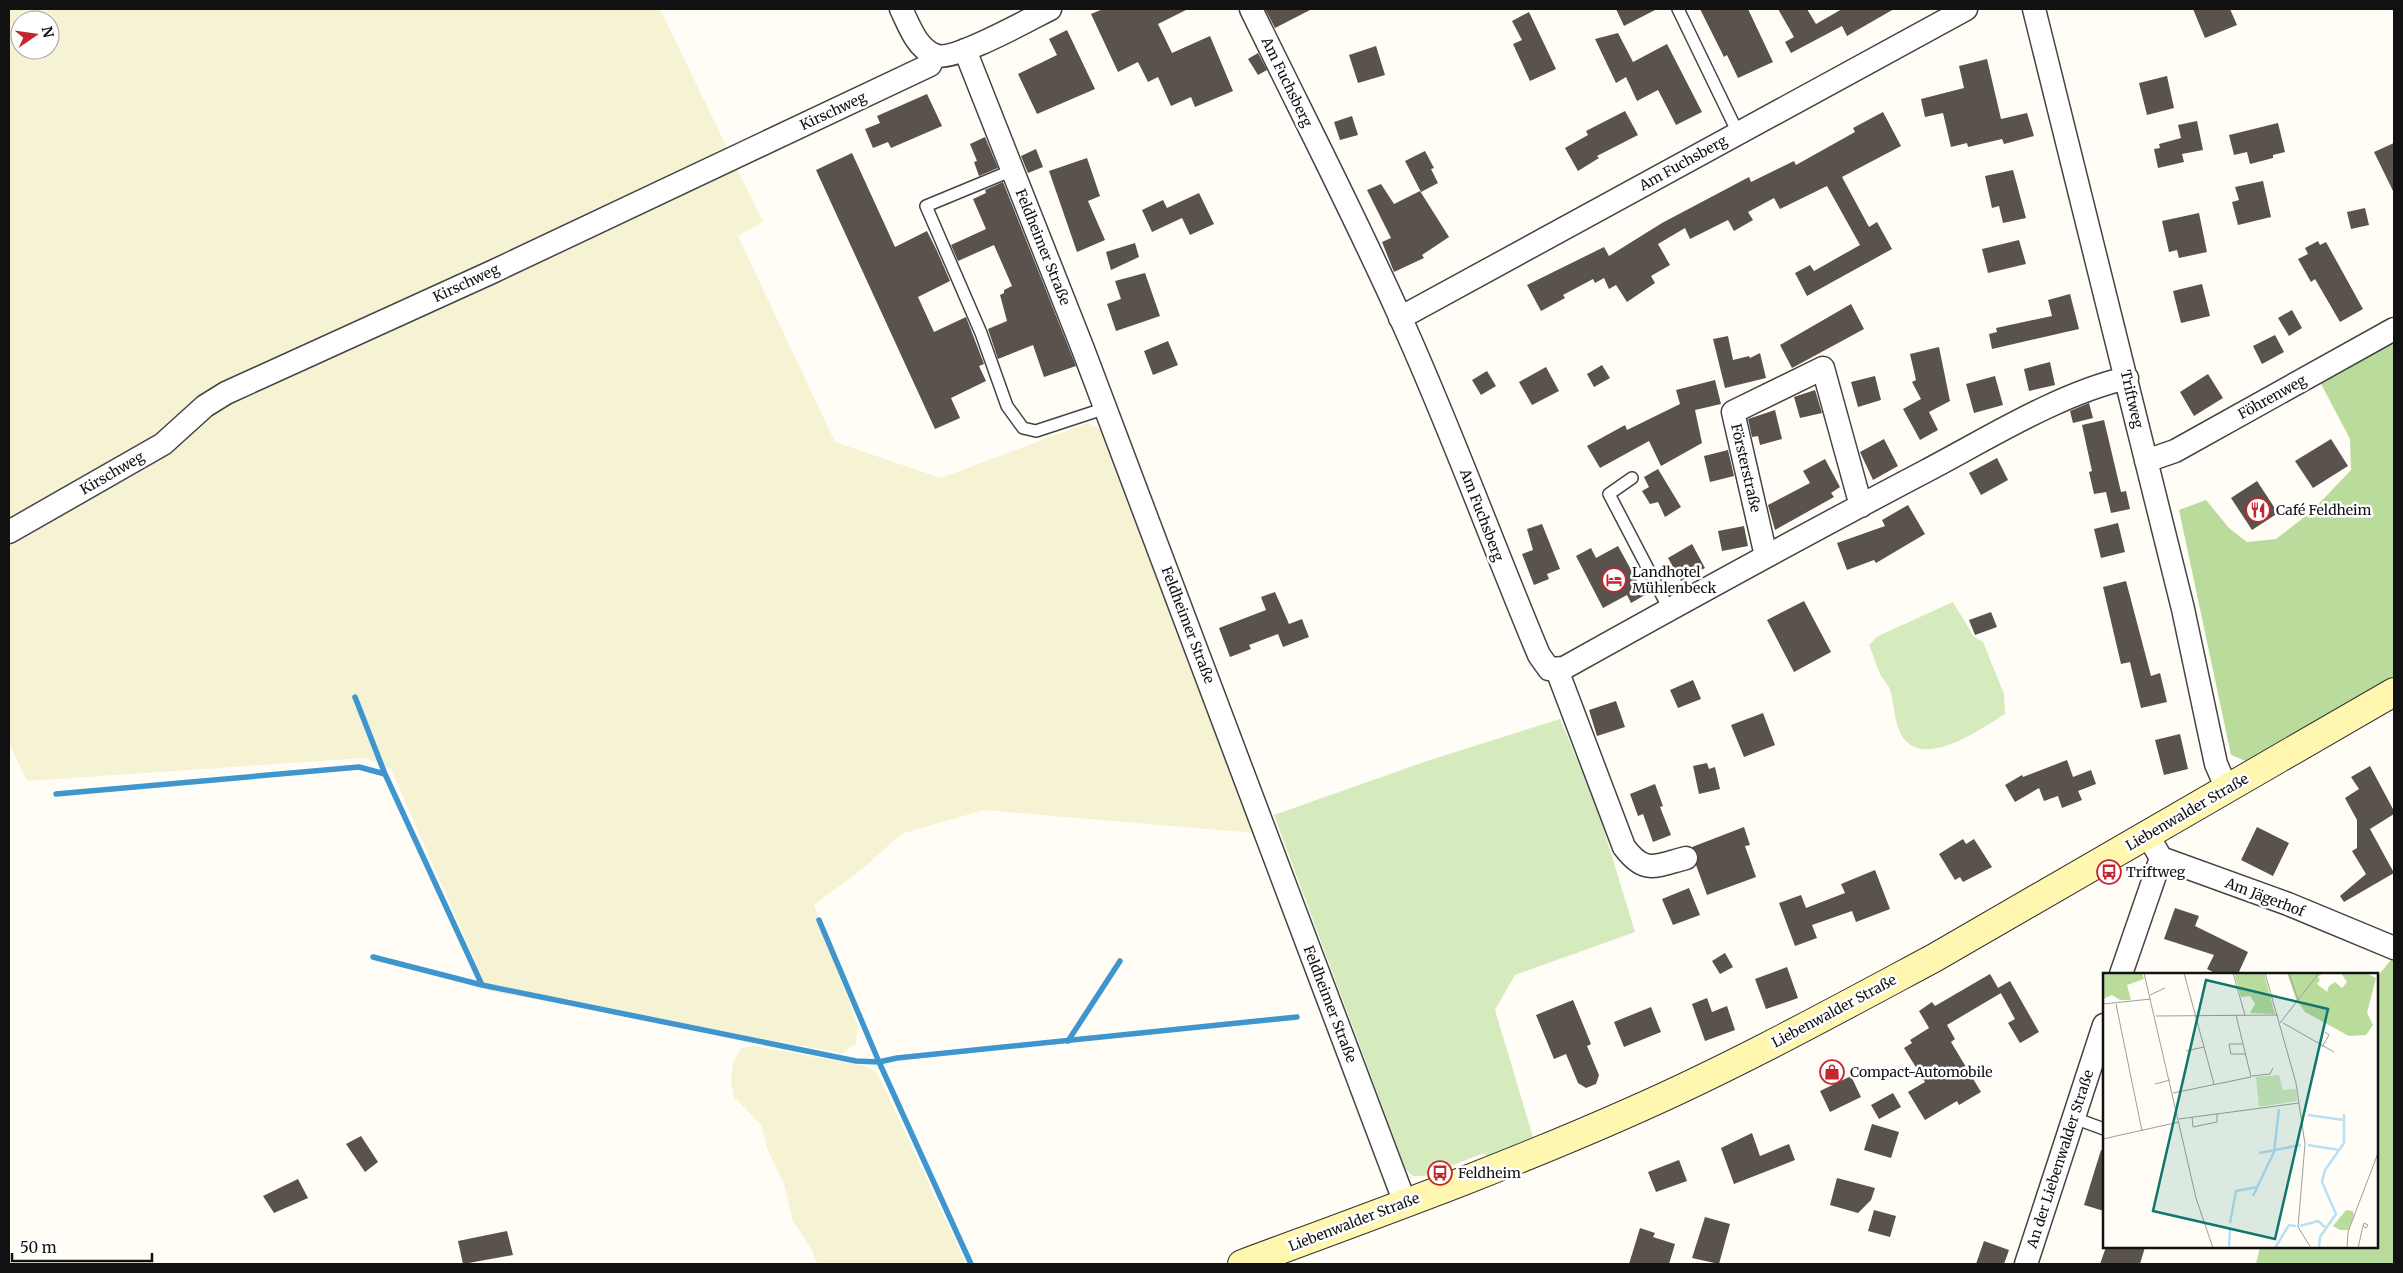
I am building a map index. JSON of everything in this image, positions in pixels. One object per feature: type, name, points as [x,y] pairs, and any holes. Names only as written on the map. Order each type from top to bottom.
[{"type":"main road","name":"Liebenwalder Straße","points":[[1242,1264],[1596,1128],[1755,1052],[1865,996],[2394,692]]},
{"type":"street","points":[[902,9],[922,46],[935,55],[945,57],[965,50],[1050,9]]},
{"type":"street","name":"Am Fuchsberg","points":[[1251,9],[1400,318],[1456,444],[1495,551],[1539,655],[1549,669],[1560,669]]},
{"type":"street","name":"Am Fuchsberg","points":[[1400,318],[1966,9]]},
{"type":"street","name":"Triftweg","points":[[2034,9],[2183,609],[2216,764],[2227,789]]},
{"type":"street","name":"Feldheimer Straße","points":[[965,50],[1106,408],[1405,1202]]},
{"type":"street","name":"Kirschweg","points":[[9,532],[163,444],[205,406],[226,393],[492,272],[930,65],[935,55]]},
{"type":"street","name":"Föhrenweg","points":[[2146,461],[2175,452],[2394,329]]},
{"type":"street","name":"Försterstraße","points":[[1766,556],[1732,412],[1823,368],[1861,506]]},
{"type":"street","points":[[1686,858],[1653,867],[1642,866],[1624,846],[1560,669],[1766,556],[2026,418],[2106,383],[2127,378]]},
{"type":"street","points":[[2121,973],[2161,858],[2147,834]]},
{"type":"street","name":"Am Jägerhof","points":[[2161,858],[2288,904],[2394,948]]},
{"type":"street","name":"An der Liebenwalder Straße","points":[[2026,1264],[2103,1028]]},
{"type":"lane","points":[[1678,9],[1738,133]]},
{"type":"lane","points":[[1013,170],[926,206],[981,333],[1007,406],[1023,428],[1036,431],[1106,408]]},
{"type":"lane","points":[[1632,478],[1609,494],[1669,609]]},
{"type":"lane","points":[[2074,1118],[2103,1129]]},
{"type":"shaded area","points":[[9,9],[660,9],[763,222],[738,236],[835,442],[941,478],[1087,423],[1101,429],[1254,833],[984,810],[901,834],[860,871],[814,905],[858,1026],[856,1044],[842,1053],[488,991],[391,769],[365,758],[27,781],[9,744]]},
{"type":"shaded area","points":[[753,1046],[866,1066],[878,1074],[966,1264],[817,1264],[811,1248],[793,1221],[784,1184],[768,1151],[761,1125],[734,1097],[731,1082],[733,1063],[740,1049]]},
{"type":"green space","points":[[2394,340],[2394,676],[2246,761],[2231,755],[2179,510],[2206,500],[2229,528],[2247,542],[2276,539],[2312,511],[2351,470],[2350,439],[2319,380]]},
{"type":"green space","points":[[1953,602],[1974,637],[1983,642],[2004,694],[2005,714],[1954,743],[1940,748],[1926,749],[1914,747],[1901,734],[1896,722],[1890,690],[1880,674],[1869,645],[1878,636]]},
{"type":"green space","points":[[1560,719],[1597,807],[1635,932],[1515,975],[1495,1010],[1533,1137],[1487,1157],[1484,1153],[1425,1176],[1413,1176],[1406,1170],[1274,815],[1427,761]]},
{"type":"green space","points":[[2394,956],[2394,1264],[2256,1264],[2260,1248],[2378,1248],[2378,976]]},
{"type":"building","points":[[1103,9],[1188,9],[1158,24],[1172,53],[1210,36],[1233,91],[1195,107],[1191,97],[1171,106],[1158,77],[1148,82],[1138,62],[1118,72],[1091,14]]},
{"type":"building","points":[[1265,9],[1312,9],[1275,28]]},
{"type":"building","points":[[1616,9],[1657,9],[1624,26]]},
{"type":"building","points":[[1700,9],[1748,9],[1773,62],[1738,78],[1727,55],[1724,57]]},
{"type":"building","points":[[1778,9],[1807,9],[1816,24],[1842,9],[1894,9],[1847,36],[1842,26],[1791,53],[1785,42],[1794,37]]},
{"type":"building","points":[[2193,9],[2230,9],[2237,25],[2205,38]]},
{"type":"building","points":[[1529,12],[1556,69],[1530,81],[1513,44],[1522,40],[1512,21]]},
{"type":"building","points":[[1067,30],[1095,89],[1037,114],[1018,74],[1057,55],[1049,39]]},
{"type":"building","points":[[1618,33],[1633,62],[1667,44],[1702,112],[1676,125],[1658,90],[1637,101],[1626,77],[1616,83],[1595,39]]},
{"type":"building","points":[[1376,46],[1385,75],[1358,83],[1349,55]]},
{"type":"building","points":[[1258,53],[1267,70],[1258,75],[1248,59]]},
{"type":"building","points":[[1987,59],[2001,119],[2027,113],[2034,136],[2004,144],[2002,139],[1968,147],[1967,143],[1951,147],[1943,113],[1925,117],[1921,99],[1964,88],[1959,66]]},
{"type":"building","points":[[2167,76],[2174,108],[2147,115],[2139,83]]},
{"type":"building","points":[[927,94],[942,126],[891,148],[888,142],[873,148],[865,129],[880,123],[877,116]]},
{"type":"building","points":[[1625,111],[1638,135],[1597,156],[1599,158],[1578,171],[1565,148],[1588,135],[1586,131]]},
{"type":"building","points":[[1883,112],[1901,146],[1842,177],[1869,227],[1877,222],[1892,249],[1807,296],[1795,273],[1810,265],[1814,271],[1860,245],[1827,186],[1780,209],[1774,198],[1748,212],[1753,220],[1734,231],[1728,220],[1690,239],[1685,228],[1658,244],[1670,265],[1651,276],[1655,283],[1627,302],[1616,285],[1609,289],[1604,278],[1595,283],[1593,279],[1563,295],[1565,298],[1541,311],[1527,285],[1604,247],[1609,256],[1662,223],[1749,177],[1751,182],[1794,161],[1796,165],[1855,132],[1853,128]]},
{"type":"building","points":[[1352,116],[1358,135],[1340,140],[1334,122]]},
{"type":"building","points":[[2197,121],[2203,150],[2182,154],[2184,162],[2158,168],[2154,149],[2160,148],[2159,144],[2181,138],[2178,125]]},
{"type":"building","points":[[2278,123],[2285,152],[2273,155],[2273,158],[2250,164],[2247,152],[2234,155],[2229,135]]},
{"type":"building","points":[[985,137],[998,168],[979,176],[974,162],[977,161],[970,144]]},
{"type":"building","points":[[2394,143],[2394,193],[2374,152]]},
{"type":"building","points":[[1036,149],[1043,167],[1028,173],[1021,156]]},
{"type":"building","points":[[1425,151],[1434,168],[1431,169],[1438,183],[1421,192],[1405,161]]},
{"type":"building","points":[[852,153],[895,247],[927,231],[937,251],[950,281],[918,297],[934,332],[966,317],[984,364],[979,366],[986,381],[951,398],[960,418],[935,429],[816,170]]},
{"type":"building","points":[[1087,158],[1100,196],[1088,201],[1105,240],[1077,252],[1049,171]]},
{"type":"building","points":[[2013,170],[2026,218],[2003,223],[1999,206],[1992,208],[1985,176]]},
{"type":"building","points":[[2263,181],[2271,217],[2238,225],[2232,202],[2239,200],[2235,187]]},
{"type":"building","points":[[1003,182],[1076,366],[1044,377],[1033,345],[998,359],[988,329],[1007,321],[1000,295],[1004,293],[1004,290],[1012,286],[994,245],[958,261],[951,245],[986,229],[973,199],[986,193],[985,190]]},
{"type":"building","points":[[1381,184],[1394,204],[1420,191],[1449,237],[1422,255],[1424,258],[1394,272],[1382,242],[1391,238],[1367,190]]},
{"type":"building","points":[[1199,193],[1214,224],[1190,235],[1182,218],[1152,232],[1142,210],[1163,200],[1167,208]]},
{"type":"building","points":[[2365,208],[2369,225],[2351,229],[2347,212]]},
{"type":"building","points":[[2199,213],[2207,252],[2179,258],[2177,250],[2169,252],[2162,221]]},
{"type":"building","points":[[2019,240],[2026,264],[1988,273],[1982,249]]},
{"type":"building","points":[[2318,241],[2320,245],[2326,242],[2363,309],[2340,322],[2315,279],[2311,282],[2298,259],[2308,254],[2305,248]]},
{"type":"building","points":[[1135,243],[1139,257],[1111,270],[1106,252]]},
{"type":"building","points":[[1145,273],[1160,316],[1116,331],[1107,304],[1121,299],[1115,281]]},
{"type":"building","points":[[2202,284],[2210,316],[2181,323],[2173,291]]},
{"type":"building","points":[[2070,294],[2079,329],[1992,349],[1989,334],[1997,332],[1996,328],[2052,316],[2048,300]]},
{"type":"building","points":[[1851,304],[1864,329],[1792,368],[1780,345]]},
{"type":"building","points":[[2292,310],[2302,328],[2289,336],[2278,318]]},
{"type":"building","points":[[2275,335],[2284,352],[2262,364],[2253,346]]},
{"type":"building","points":[[1728,336],[1733,360],[1749,356],[1750,358],[1760,353],[1766,378],[1725,388],[1713,339]]},
{"type":"building","points":[[1168,341],[1178,365],[1153,375],[1144,351]]},
{"type":"building","points":[[1939,347],[1950,401],[1929,412],[1938,430],[1920,440],[1903,409],[1921,399],[1912,382],[1916,380],[1910,354]]},
{"type":"building","points":[[2050,362],[2055,385],[2029,391],[2024,369]]},
{"type":"building","points":[[1602,365],[1610,378],[1594,387],[1587,374]]},
{"type":"building","points":[[1546,367],[1559,391],[1532,405],[1519,382]]},
{"type":"building","points":[[1487,371],[1496,386],[1481,395],[1472,380]]},
{"type":"building","points":[[2208,374],[2223,398],[2194,416],[2180,392]]},
{"type":"building","points":[[1875,376],[1881,400],[1858,407],[1851,382]]},
{"type":"building","points":[[1995,376],[2003,405],[1974,413],[1966,384]]},
{"type":"building","points":[[1715,380],[1721,404],[1695,410],[1702,443],[1661,466],[1649,441],[1600,468],[1587,446],[1625,425],[1627,430],[1680,404],[1676,390]]},
{"type":"building","points":[[1815,390],[1822,413],[1800,418],[1794,397]]},
{"type":"building","points":[[2089,403],[2093,418],[2073,423],[2070,411]]},
{"type":"building","points":[[1775,410],[1782,439],[1760,445],[1758,436],[1752,437],[1748,419]]},
{"type":"building","points":[[2104,420],[2121,492],[2126,491],[2130,509],[2111,513],[2106,492],[2094,494],[2089,472],[2092,471],[2082,425]]},
{"type":"building","points":[[1884,439],[1898,466],[1873,480],[1860,452]]},
{"type":"building","points":[[2331,439],[2348,466],[2313,488],[2295,461]]},
{"type":"building","points":[[1728,450],[1734,476],[1710,482],[1704,456]]},
{"type":"building","points":[[1997,458],[2008,480],[1981,495],[1969,473]]},
{"type":"building","points":[[1825,459],[1840,487],[1831,493],[1834,497],[1775,530],[1768,505],[1810,483],[1803,471]]},
{"type":"building","points":[[1658,469],[1681,507],[1665,517],[1658,502],[1650,504],[1642,491],[1649,487],[1644,477]]},
{"type":"building","points":[[2257,481],[2278,513],[2252,530],[2231,498]]},
{"type":"building","points":[[1908,505],[1925,534],[1876,563],[1874,560],[1847,570],[1837,543],[1885,526],[1882,520]]},
{"type":"building","points":[[2118,523],[2125,552],[2101,558],[2094,529]]},
{"type":"building","points":[[1542,524],[1560,569],[1547,574],[1549,579],[1534,585],[1522,554],[1533,550],[1527,529]]},
{"type":"building","points":[[1744,526],[1748,546],[1722,551],[1718,531]]},
{"type":"building","points":[[1692,544],[1705,568],[1681,581],[1668,558]]},
{"type":"building","points":[[1618,546],[1645,595],[1631,603],[1627,595],[1603,608],[1576,556],[1591,548],[1596,558]]},
{"type":"building","points":[[2126,581],[2151,676],[2160,673],[2167,702],[2141,708],[2130,662],[2121,664],[2103,587]]},
{"type":"building","points":[[1275,592],[1289,624],[1302,619],[1309,637],[1283,647],[1278,634],[1249,645],[1251,649],[1230,657],[1219,628],[1266,610],[1261,597]]},
{"type":"building","points":[[1804,601],[1831,652],[1794,672],[1767,620]]},
{"type":"building","points":[[1991,612],[1997,627],[1975,635],[1969,620]]},
{"type":"building","points":[[1693,680],[1701,699],[1678,708],[1670,690]]},
{"type":"building","points":[[1616,701],[1625,727],[1597,736],[1589,710]]},
{"type":"building","points":[[1763,713],[1775,745],[1744,757],[1731,725]]},
{"type":"building","points":[[2180,734],[2188,769],[2164,775],[2155,740]]},
{"type":"building","points":[[2067,760],[2073,777],[2091,770],[2096,784],[2078,791],[2082,800],[2062,808],[2058,796],[2044,801],[2039,788],[2015,802],[2005,785],[2022,775],[2023,777]]},
{"type":"building","points":[[1707,763],[1709,769],[1715,767],[1720,789],[1699,794],[1693,766]]},
{"type":"building","points":[[2370,766],[2394,814],[2370,829],[2394,873],[2344,902],[2340,896],[2366,874],[2352,851],[2357,848],[2357,820],[2345,798],[2359,789],[2351,777]]},
{"type":"building","points":[[1655,784],[1663,806],[1660,807],[1671,835],[1653,842],[1643,814],[1638,816],[1630,794]]},
{"type":"building","points":[[1744,827],[1750,845],[1745,846],[1756,877],[1707,895],[1696,865],[1698,854],[1692,847]]},
{"type":"building","points":[[2257,827],[2289,843],[2273,876],[2241,860]]},
{"type":"building","points":[[1963,839],[1966,844],[1974,839],[1992,867],[1963,882],[1960,877],[1955,880],[1939,854]]},
{"type":"building","points":[[1875,870],[1890,909],[1856,922],[1852,911],[1812,925],[1817,938],[1795,946],[1779,903],[1801,895],[1806,908],[1845,893],[1841,884]]},
{"type":"building","points":[[1689,888],[1700,915],[1673,925],[1662,899]]},
{"type":"building","points":[[2175,908],[2199,916],[2195,926],[2248,952],[2238,973],[2215,973],[2207,969],[2214,955],[2164,939]]},
{"type":"building","points":[[1725,953],[1733,967],[1720,974],[1712,961]]},
{"type":"building","points":[[1787,967],[1798,998],[1766,1009],[1755,979]]},
{"type":"building","points":[[1990,974],[2001,993],[1947,1025],[1955,1039],[1951,1042],[1981,1092],[1959,1105],[1957,1101],[1925,1120],[1908,1092],[1925,1082],[1904,1048],[1912,1043],[1910,1040],[1929,1028],[1919,1011],[1932,1002],[1935,1006]]},
{"type":"building","points":[[2010,981],[2039,1032],[2020,1043],[2008,1023],[2015,1019],[1998,988]]},
{"type":"building","points":[[1707,998],[1712,1012],[1727,1006],[1735,1030],[1705,1041],[1692,1004]]},
{"type":"building","points":[[1573,1000],[1591,1044],[1587,1046],[1599,1075],[1596,1084],[1586,1088],[1578,1083],[1566,1054],[1554,1059],[1536,1015]]},
{"type":"building","points":[[1651,1007],[1661,1032],[1624,1047],[1614,1022]]},
{"type":"building","points":[[1851,1076],[1861,1097],[1830,1112],[1820,1091]]},
{"type":"building","points":[[1893,1093],[1901,1107],[1879,1119],[1871,1105]]},
{"type":"building","points":[[1872,1124],[1899,1132],[1891,1158],[1864,1150]]},
{"type":"building","points":[[1752,1133],[1760,1156],[1789,1144],[1795,1160],[1734,1184],[1721,1148]]},
{"type":"building","points":[[361,1136],[378,1162],[365,1172],[346,1144]]},
{"type":"building","points":[[2101,1150],[2103,1151],[2103,1211],[2084,1205]]},
{"type":"building","points":[[1679,1160],[1687,1181],[1656,1192],[1648,1172]]},
{"type":"building","points":[[1837,1178],[1875,1188],[1871,1200],[1858,1213],[1830,1205]]},
{"type":"building","points":[[298,1179],[308,1198],[274,1213],[263,1196]]},
{"type":"building","points":[[1874,1210],[1896,1216],[1890,1237],[1868,1231]]},
{"type":"building","points":[[1705,1217],[1730,1224],[1719,1264],[1692,1258]]},
{"type":"building","points":[[1640,1228],[1655,1233],[1653,1237],[1675,1244],[1669,1264],[1629,1264]]},
{"type":"building","points":[[507,1231],[513,1255],[463,1264],[458,1241]]},
{"type":"building","points":[[1984,1241],[2009,1250],[2004,1264],[1976,1264]]},
{"type":"building","points":[[2106,1248],[2145,1248],[2140,1264],[2100,1264]]},
{"type":"waterway","points":[[355,697],[385,774]]},
{"type":"waterway","points":[[56,794],[359,767],[385,774],[482,985]]},
{"type":"waterway","points":[[819,920],[879,1062],[971,1264]]},
{"type":"waterway","points":[[373,957],[482,985],[856,1061],[879,1062],[897,1058],[1297,1017]]},
{"type":"waterway","points":[[1068,1041],[1120,961]]},
{"type":"place","name":"Café Feldheim","points":[[2258,510]]},
{"type":"place","name":"Landhotel Mühlenbeck","points":[[1614,580]]},
{"type":"place","name":"Triftweg","points":[[2109,872]]},
{"type":"place","name":"Compact-Automobile","points":[[1832,1072]]},
{"type":"place","name":"Feldheim","points":[[1440,1173]]}]
